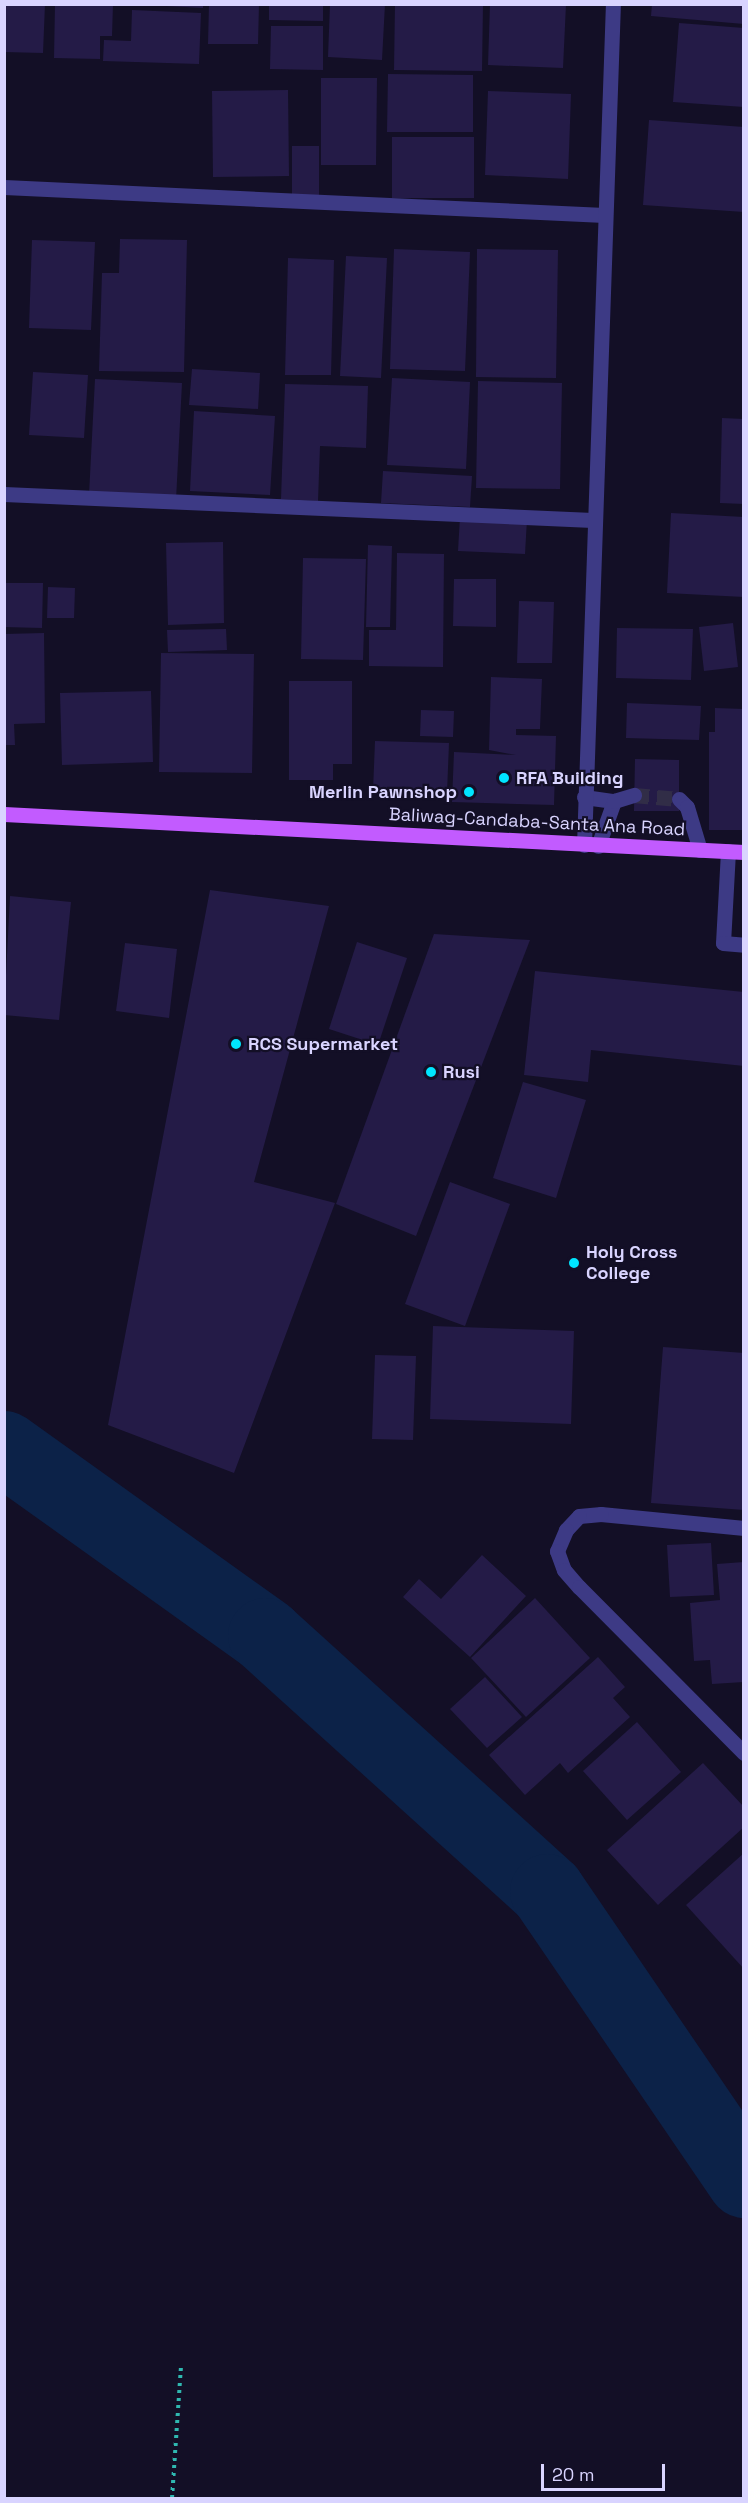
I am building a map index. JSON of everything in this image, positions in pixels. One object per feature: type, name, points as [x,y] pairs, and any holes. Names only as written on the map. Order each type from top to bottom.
[{"type":"main road","name":"Baliwag-Candaba-Santa Ana Road","points":[[4,814],[591,846],[736,851]]},
{"type":"street","points":[[591,846],[584,797],[592,520],[613,4]]},
{"type":"street","points":[[4,187],[604,215]]},
{"type":"street","points":[[4,494],[592,520]]},
{"type":"street","points":[[584,797],[614,801],[634,795]]},
{"type":"street","points":[[679,799],[687,807],[700,850]]},
{"type":"street","points":[[591,846],[614,801]]},
{"type":"street","points":[[736,851],[723,943],[744,945]]},
{"type":"street","points":[[744,1527],[601,1514],[579,1516],[566,1530],[557,1551],[564,1570],[579,1587],[744,1753]]},
{"type":"path","points":[[172,2499],[181,2365]]},
{"type":"building","points":[[4,4],[45,4],[43,53],[4,52]]},
{"type":"building","points":[[55,4],[113,4],[112,36],[100,36],[100,59],[54,58]]},
{"type":"building","points":[[166,4],[203,4],[203,8],[166,6]]},
{"type":"building","points":[[209,4],[259,4],[258,44],[208,44]]},
{"type":"building","points":[[269,4],[323,4],[323,21],[269,20]]},
{"type":"building","points":[[330,4],[385,4],[382,60],[328,57]]},
{"type":"building","points":[[395,4],[483,4],[482,71],[394,70]]},
{"type":"building","points":[[490,4],[566,4],[563,68],[488,65]]},
{"type":"building","points":[[652,4],[744,4],[744,24],[651,16]]},
{"type":"building","points":[[132,10],[201,13],[199,64],[103,61],[104,40],[131,41]]},
{"type":"building","points":[[679,23],[744,28],[744,107],[673,102]]},
{"type":"building","points":[[271,26],[323,26],[323,70],[270,69]]},
{"type":"building","points":[[388,74],[473,75],[473,132],[387,132]]},
{"type":"building","points":[[321,78],[377,78],[376,165],[321,165]]},
{"type":"building","points":[[288,90],[289,176],[213,177],[212,91]]},
{"type":"building","points":[[488,91],[571,94],[568,179],[485,175]]},
{"type":"building","points":[[649,120],[744,127],[744,212],[643,205]]},
{"type":"building","points":[[392,137],[474,137],[474,198],[392,198]]},
{"type":"building","points":[[292,146],[319,146],[319,195],[292,195]]},
{"type":"building","points":[[120,239],[187,240],[184,372],[99,371],[102,273],[119,273]]},
{"type":"building","points":[[32,240],[95,242],[91,330],[29,328]]},
{"type":"building","points":[[394,249],[470,252],[465,371],[390,369]]},
{"type":"building","points":[[477,249],[558,250],[556,378],[476,377]]},
{"type":"building","points":[[346,256],[387,258],[381,378],[340,376]]},
{"type":"building","points":[[288,258],[334,260],[331,375],[285,375]]},
{"type":"building","points":[[192,369],[260,373],[258,409],[189,405]]},
{"type":"building","points":[[33,372],[88,375],[84,438],[29,435]]},
{"type":"building","points":[[392,378],[470,382],[466,469],[387,465]]},
{"type":"building","points":[[95,379],[182,383],[176,500],[89,495]]},
{"type":"building","points":[[478,381],[562,383],[560,489],[476,488]]},
{"type":"building","points":[[285,384],[368,386],[366,448],[320,446],[318,501],[281,499]]},
{"type":"building","points":[[194,411],[275,416],[270,495],[190,491]]},
{"type":"building","points":[[722,418],[744,419],[744,504],[720,503]]},
{"type":"building","points":[[383,471],[472,476],[470,507],[381,503]]},
{"type":"building","points":[[671,513],[744,517],[744,597],[667,593]]},
{"type":"building","points":[[460,517],[527,519],[525,554],[458,551]]},
{"type":"building","points":[[223,542],[224,623],[168,625],[166,543]]},
{"type":"building","points":[[368,545],[392,546],[390,627],[366,627]]},
{"type":"building","points":[[397,553],[444,554],[443,667],[369,666],[369,630],[396,630]]},
{"type":"building","points":[[303,558],[366,559],[363,660],[301,659]]},
{"type":"building","points":[[454,579],[496,579],[496,627],[453,626]]},
{"type":"building","points":[[4,583],[43,583],[42,628],[4,627]]},
{"type":"building","points":[[48,587],[75,588],[74,618],[47,618]]},
{"type":"building","points":[[519,601],[554,602],[552,663],[517,663]]},
{"type":"building","points":[[733,623],[738,667],[704,671],[699,627]]},
{"type":"building","points":[[617,628],[693,629],[691,680],[616,678]]},
{"type":"building","points":[[226,629],[227,650],[168,652],[167,630]]},
{"type":"building","points":[[44,633],[45,723],[14,724],[15,745],[4,745],[4,634]]},
{"type":"building","points":[[161,653],[254,654],[252,773],[159,772]]},
{"type":"building","name":"RFA Building","points":[[491,677],[542,679],[540,729],[516,729],[516,735],[556,736],[554,805],[452,802],[454,752],[516,755],[489,750]]},
{"type":"building","points":[[289,681],[352,681],[352,764],[333,764],[333,780],[289,780]]},
{"type":"building","points":[[151,691],[153,762],[62,765],[60,693]]},
{"type":"building","points":[[627,703],[701,706],[699,740],[626,738]]},
{"type":"building","points":[[715,708],[744,709],[744,830],[709,830],[709,732],[715,732]]},
{"type":"building","points":[[421,710],[454,711],[453,737],[420,736]]},
{"type":"building","points":[[375,741],[449,743],[447,793],[373,791]]},
{"type":"building","points":[[635,759],[679,760],[679,811],[634,811]]},
{"type":"building","name":"RCS Supermarket","points":[[210,890],[329,906],[254,1182],[335,1203],[234,1473],[108,1425]]},
{"type":"building","points":[[10,896],[71,902],[59,1020],[4,1015]]},
{"type":"building","name":"Rusi","points":[[434,934],[530,940],[416,1236],[336,1204]]},
{"type":"building","points":[[357,942],[407,958],[378,1045],[329,1029]]},
{"type":"building","points":[[125,943],[177,949],[169,1018],[116,1011]]},
{"type":"building","points":[[535,971],[744,992],[744,1066],[591,1050],[588,1082],[524,1075]]},
{"type":"building","points":[[523,1082],[586,1100],[556,1198],[493,1178]]},
{"type":"building","points":[[450,1182],[510,1204],[465,1326],[405,1304]]},
{"type":"building","points":[[433,1326],[574,1331],[571,1424],[430,1419]]},
{"type":"building","points":[[663,1347],[744,1353],[744,1510],[651,1503]]},
{"type":"building","points":[[375,1355],[416,1356],[413,1440],[372,1439]]},
{"type":"building","points":[[711,1543],[714,1595],[670,1597],[667,1545]]},
{"type":"building","points":[[482,1555],[526,1596],[470,1657],[403,1597],[419,1579],[441,1599]]},
{"type":"building","points":[[744,1562],[744,1682],[712,1684],[710,1660],[694,1661],[690,1603],[720,1600],[717,1564]]},
{"type":"building","points":[[535,1598],[590,1658],[526,1717],[471,1658]]},
{"type":"building","points":[[598,1657],[625,1687],[613,1698],[630,1717],[568,1773],[560,1763],[525,1795],[489,1755]]},
{"type":"building","points":[[485,1677],[522,1717],[487,1748],[450,1709]]},
{"type":"building","points":[[637,1722],[681,1772],[627,1820],[583,1771]]},
{"type":"building","points":[[703,1763],[744,1807],[744,1827],[658,1905],[607,1850]]},
{"type":"building","points":[[744,1853],[744,1969],[686,1905]]},
{"type":"waterway","points":[[4,1448],[265,1635],[547,1891],[744,2180]]},
{"type":"tunnel","points":[[634,795],[679,799]]},
{"type":"place","name":"RFA Building","points":[[504,778]]},
{"type":"place","name":"Merlin Pawnshop","points":[[469,792]]},
{"type":"place","name":"RCS Supermarket","points":[[236,1044]]},
{"type":"place","name":"Rusi","points":[[431,1072]]},
{"type":"place","name":"Holy Cross College","points":[[574,1263]]}]
